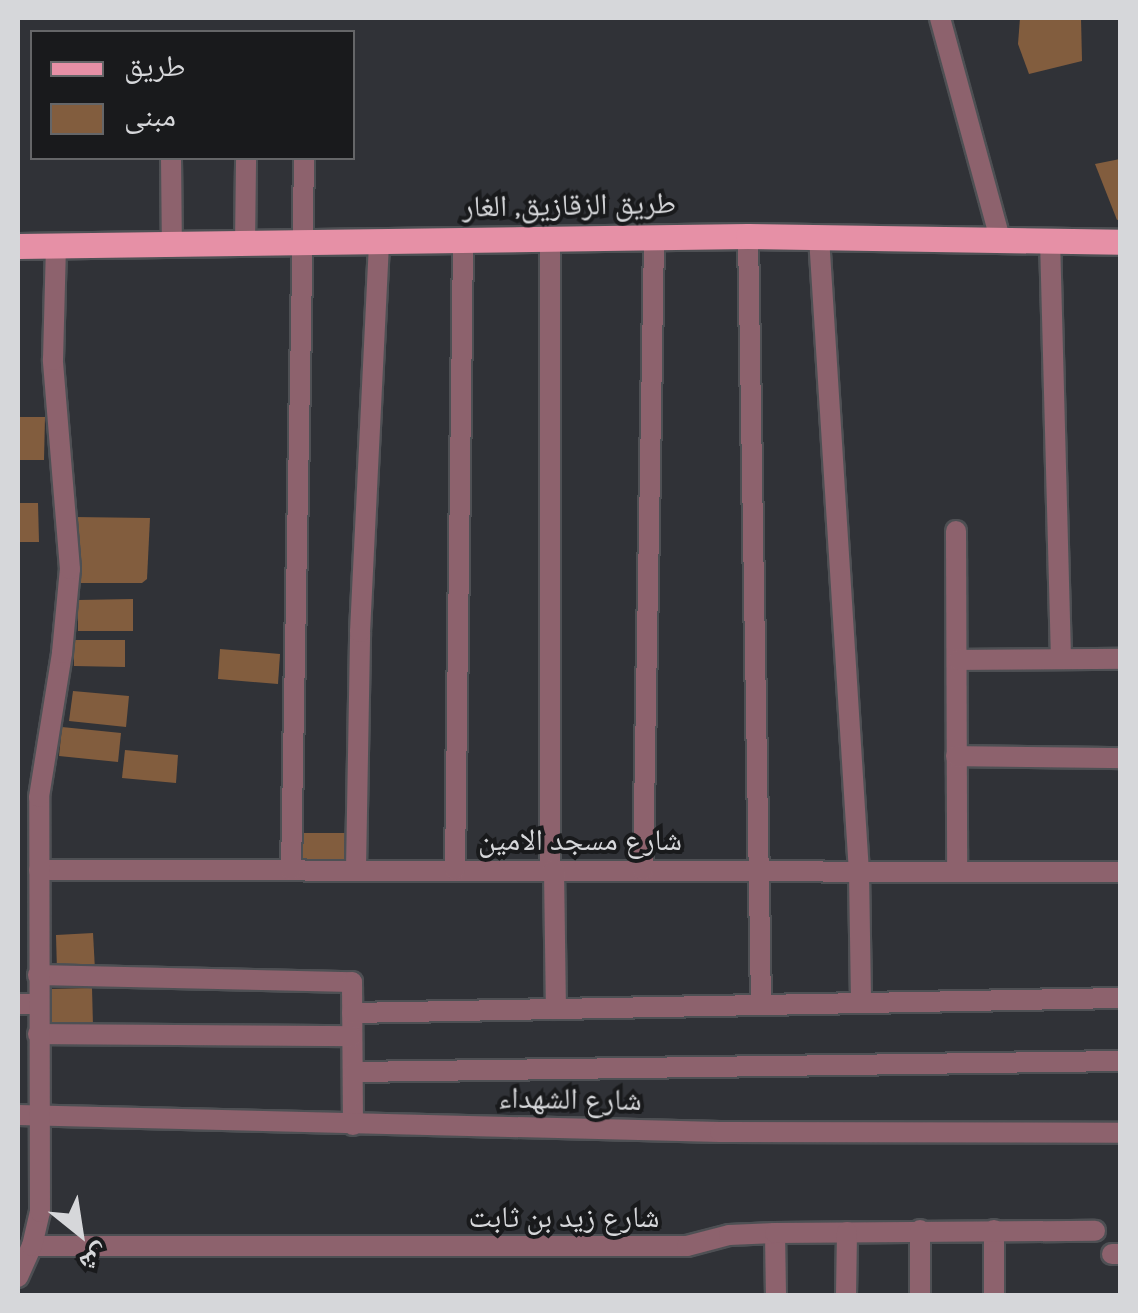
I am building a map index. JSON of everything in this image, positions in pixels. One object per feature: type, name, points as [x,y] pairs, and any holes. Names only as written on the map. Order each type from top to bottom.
[{"type":"main road","name":"طريق الزقازيق, الغار","points":[[18,246],[172,247],[748,236],[1120,242]]},
{"type":"street","points":[[940,18],[1000,239]]},
{"type":"street","points":[[171,160],[172,247]]},
{"type":"street","points":[[245,245],[246,160]]},
{"type":"street","points":[[291,870],[304,160]]},
{"type":"street","points":[[748,236],[760,1004]]},
{"type":"street","points":[[643,870],[654,237]]},
{"type":"street","points":[[819,237],[859,872],[861,1001]]},
{"type":"street","points":[[455,870],[463,239]]},
{"type":"street","points":[[550,240],[556,1009]]},
{"type":"street","points":[[1050,240],[1061,660]]},
{"type":"street","points":[[356,869],[360,632],[378,241]]},
{"type":"street","points":[[18,1277],[32,1246],[40,1212],[28,1115],[38,1034],[28,1004],[38,975],[39,797],[62,654],[70,569],[53,360],[56,244]]},
{"type":"street","points":[[956,531],[956,872]]},
{"type":"street","points":[[958,660],[1120,659]]},
{"type":"street","points":[[956,756],[1120,758]]},
{"type":"street","name":"شارع مسجد الامين","points":[[39,870],[1120,872]]},
{"type":"street","points":[[38,975],[352,982],[353,1125]]},
{"type":"street","points":[[352,1012],[1120,998]]},
{"type":"street","points":[[38,1034],[352,1036]]},
{"type":"street","points":[[352,1072],[1120,1061]]},
{"type":"street","name":"شارع الشهداء","points":[[28,1115],[720,1132],[1120,1133]]},
{"type":"street","points":[[920,1230],[920,1296]]},
{"type":"street","points":[[994,1230],[994,1296]]},
{"type":"street","name":"شارع زيد بن ثابت","points":[[32,1246],[687,1246],[729,1235],[775,1232],[1095,1231]]},
{"type":"street","points":[[775,1232],[776,1296]]},
{"type":"street","points":[[846,1296],[847,1232]]},
{"type":"street","points":[[18,1288],[22,1296]]},
{"type":"building","points":[[1020,18],[1081,18],[1082,61],[1029,74],[1018,44]]},
{"type":"building","points":[[1120,159],[1120,219],[1117,220],[1095,164]]},
{"type":"building","points":[[18,417],[45,417],[44,460],[18,460]]},
{"type":"building","points":[[18,503],[38,503],[39,542],[18,542]]},
{"type":"building","points":[[74,517],[150,518],[147,579],[142,583],[73,583]]},
{"type":"building","points":[[133,599],[133,631],[78,631],[78,600]]},
{"type":"building","points":[[74,640],[125,640],[125,667],[74,666]]},
{"type":"building","points":[[220,649],[280,654],[278,684],[218,679]]},
{"type":"building","points":[[73,691],[129,696],[126,727],[69,721]]},
{"type":"building","points":[[62,727],[121,733],[118,762],[59,756]]},
{"type":"building","points":[[125,750],[178,755],[176,783],[122,778]]},
{"type":"building","points":[[295,833],[353,833],[353,865],[295,865]]},
{"type":"building","points":[[93,933],[95,970],[57,971],[56,935]]},
{"type":"building","points":[[92,988],[93,1026],[51,1028],[49,989]]}]
